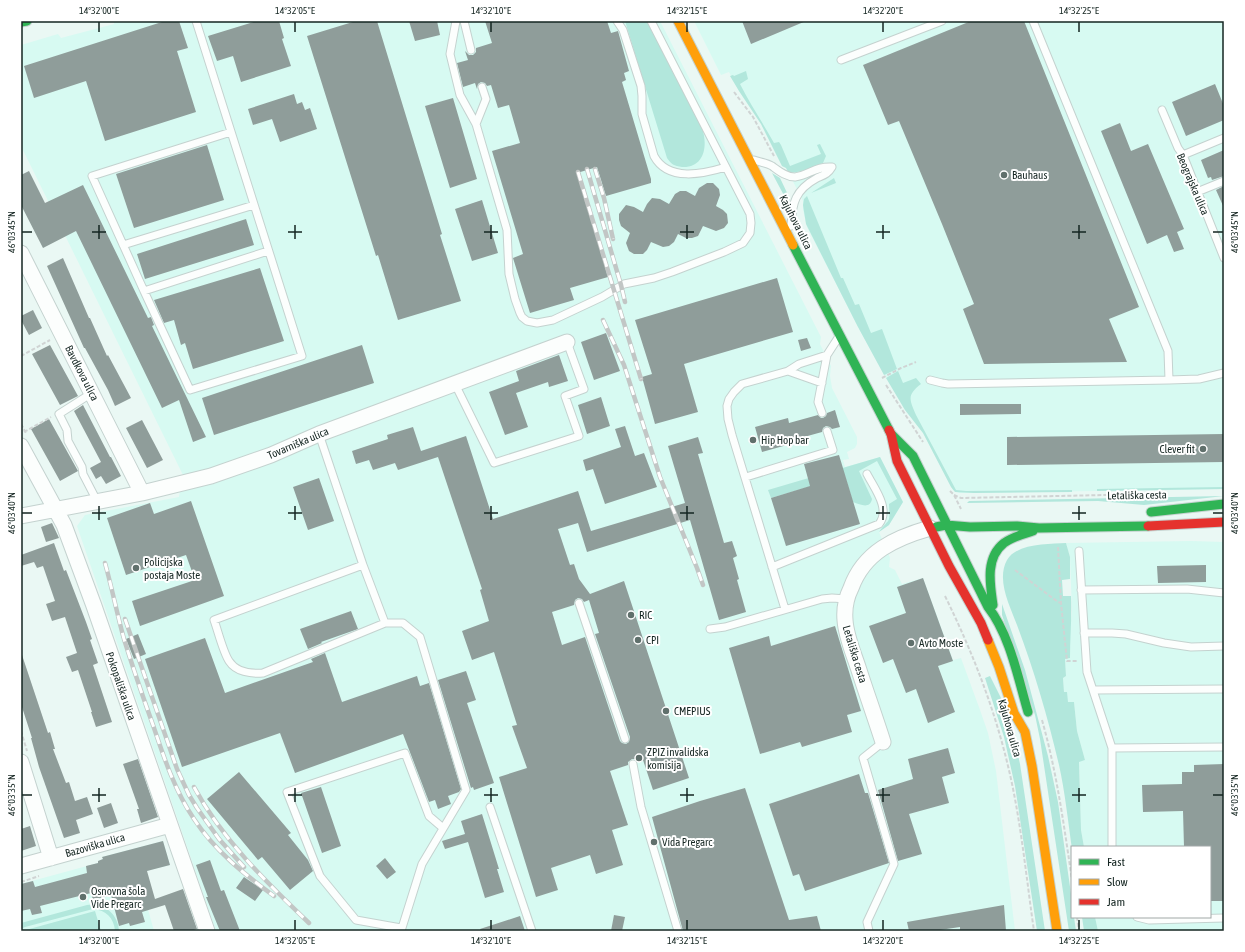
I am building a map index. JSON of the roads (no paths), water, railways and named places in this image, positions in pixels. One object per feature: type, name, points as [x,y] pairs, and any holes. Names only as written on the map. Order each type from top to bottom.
[{"type":"main road","points":[[21,22],[27,21]]},
{"type":"main road","name":"Kajuhova ulica","points":[[678,21],[891,434],[897,460],[949,566],[981,623],[999,667],[1014,713],[1025,732],[1032,766],[1057,931]]},
{"type":"main road","name":"Kajuhova ulica","points":[[891,434],[913,456],[933,495],[946,525],[971,570],[988,607],[995,616],[1013,660],[1028,710],[1025,732]]},
{"type":"main road","name":"Letališka cesta","points":[[1224,504],[1148,512],[1188,514],[1224,512]]},
{"type":"main road","name":"Letališka cesta","points":[[946,525],[958,516]]},
{"type":"main road","name":"Letališka cesta","points":[[930,528],[946,525],[970,527],[1017,526],[1040,528],[1161,526],[1224,522]]},
{"type":"main road","name":"Letališka cesta","points":[[1161,526],[1180,529],[1224,530]]},
{"type":"main road","points":[[995,616],[990,574],[991,565],[998,548],[1004,542],[1040,528]]},
{"type":"street","name":"Bavdkova ulica","points":[[21,253],[142,493]]},
{"type":"street","name":"Tovarniška ulica","points":[[21,516],[142,493],[211,476],[271,456],[319,434],[567,342]]},
{"type":"street","name":"Pokopališka ulica","points":[[21,446],[64,525],[94,606],[207,931]]},
{"type":"street","name":"Letališka cesta","points":[[883,742],[847,632],[845,613],[846,599],[857,574],[871,556],[888,545],[930,528]]},
{"type":"street","points":[[21,762],[51,858]]},
{"type":"street","name":"Bazoviška ulica","points":[[21,866],[170,825]]},
{"type":"lane","points":[[196,21],[302,356],[190,390],[92,176],[231,132]]},
{"type":"lane","points":[[456,21],[450,54],[460,95],[476,124],[508,230],[509,274],[515,299],[522,318],[532,323],[553,320],[596,300],[624,284],[654,278],[724,252],[743,243],[750,233],[752,223],[750,214],[651,21]]},
{"type":"lane","points":[[464,21],[471,50]]},
{"type":"lane","points":[[617,21],[623,30],[641,86],[642,114],[657,162],[673,172],[682,174],[697,174],[726,167]]},
{"type":"lane","points":[[841,60],[942,21]]},
{"type":"lane","points":[[1033,21],[1168,351],[1169,380]]},
{"type":"lane","points":[[476,124],[486,99],[482,87]]},
{"type":"lane","name":"Beograjska ulica","points":[[1162,110],[1178,148],[1183,155],[1224,258]]},
{"type":"lane","points":[[1183,155],[1224,138]]},
{"type":"lane","points":[[750,158],[772,166],[790,177],[801,176],[823,167],[832,167],[828,173],[808,184],[799,193],[792,207],[790,237]]},
{"type":"lane","points":[[1197,192],[1224,181]]},
{"type":"lane","points":[[123,245],[254,206]]},
{"type":"lane","points":[[144,291],[268,251]]},
{"type":"lane","points":[[822,413],[818,402],[827,355],[840,336]]},
{"type":"lane","points":[[455,384],[494,463],[579,436],[565,396],[584,389],[567,342]]},
{"type":"lane","points":[[785,609],[728,419],[727,406],[729,399],[742,384],[788,371],[799,364],[827,355]]},
{"type":"lane","points":[[788,371],[822,382]]},
{"type":"lane","points":[[930,380],[948,384],[1169,380],[1199,379],[1224,373]]},
{"type":"lane","points":[[92,393],[59,414],[67,430],[68,442],[98,501]]},
{"type":"lane","points":[[746,477],[833,450],[827,431]]},
{"type":"lane","points":[[319,434],[363,566],[385,623]]},
{"type":"lane","points":[[772,567],[879,524],[883,516],[883,506],[867,474]]},
{"type":"lane","points":[[1079,551],[1087,672],[1112,748],[1112,846]]},
{"type":"lane","points":[[363,566],[214,620],[229,662],[241,670],[252,674],[263,673],[385,623],[403,623],[420,637],[466,790],[422,864],[401,930],[356,920],[320,876],[287,792],[405,753],[429,816],[443,828]]},
{"type":"lane","points":[[1081,590],[1187,589],[1224,593]]},
{"type":"lane","points":[[710,629],[724,627],[827,598],[846,599]]},
{"type":"lane","points":[[579,603],[625,738]]},
{"type":"lane","points":[[981,623],[995,616]]},
{"type":"lane","points":[[1084,633],[1126,634],[1178,646],[1224,646]]},
{"type":"lane","points":[[1093,690],[1224,689]]},
{"type":"lane","points":[[869,931],[867,922],[894,864],[863,758],[883,742]]},
{"type":"lane","points":[[1112,748],[1224,747]]},
{"type":"lane","points":[[633,764],[641,807],[678,931]]},
{"type":"lane","points":[[490,807],[532,931]]},
{"type":"lane","points":[[1141,918],[1149,920],[1224,918]]},
{"type":"railway","points":[[587,169],[625,302]]},
{"type":"railway","points":[[595,169],[604,198],[613,239]]},
{"type":"railway","points":[[578,172],[641,379]]},
{"type":"railway","points":[[603,320],[624,365],[660,477],[703,585]]},
{"type":"railway","points":[[105,563],[121,630],[131,661],[166,762],[181,797],[202,831],[221,852],[274,896]]},
{"type":"railway","points":[[125,619],[177,769],[189,795],[219,839],[244,867]]},
{"type":"railway","points":[[194,787],[205,806],[231,842],[261,876],[309,923]]},
{"type":"place","name":"Bauhaus","points":[[1004,175]]},
{"type":"place","name":"Hip Hop bar","points":[[753,440]]},
{"type":"place","name":"Clever fit","points":[[1203,449]]},
{"type":"place","name":"Policijska postaja Moste","points":[[136,568]]},
{"type":"place","name":"RIC","points":[[631,615]]},
{"type":"place","name":"CPI","points":[[638,640]]},
{"type":"place","name":"Avto Moste","points":[[911,643]]},
{"type":"place","name":"CMEPIUS","points":[[666,711]]},
{"type":"place","name":"ZPIZ invalidska komisija","points":[[639,758]]},
{"type":"place","name":"Vida Pregarc","points":[[654,842]]},
{"type":"place","name":"Osnovna šola Vide Pregarc","points":[[83,897]]}]
